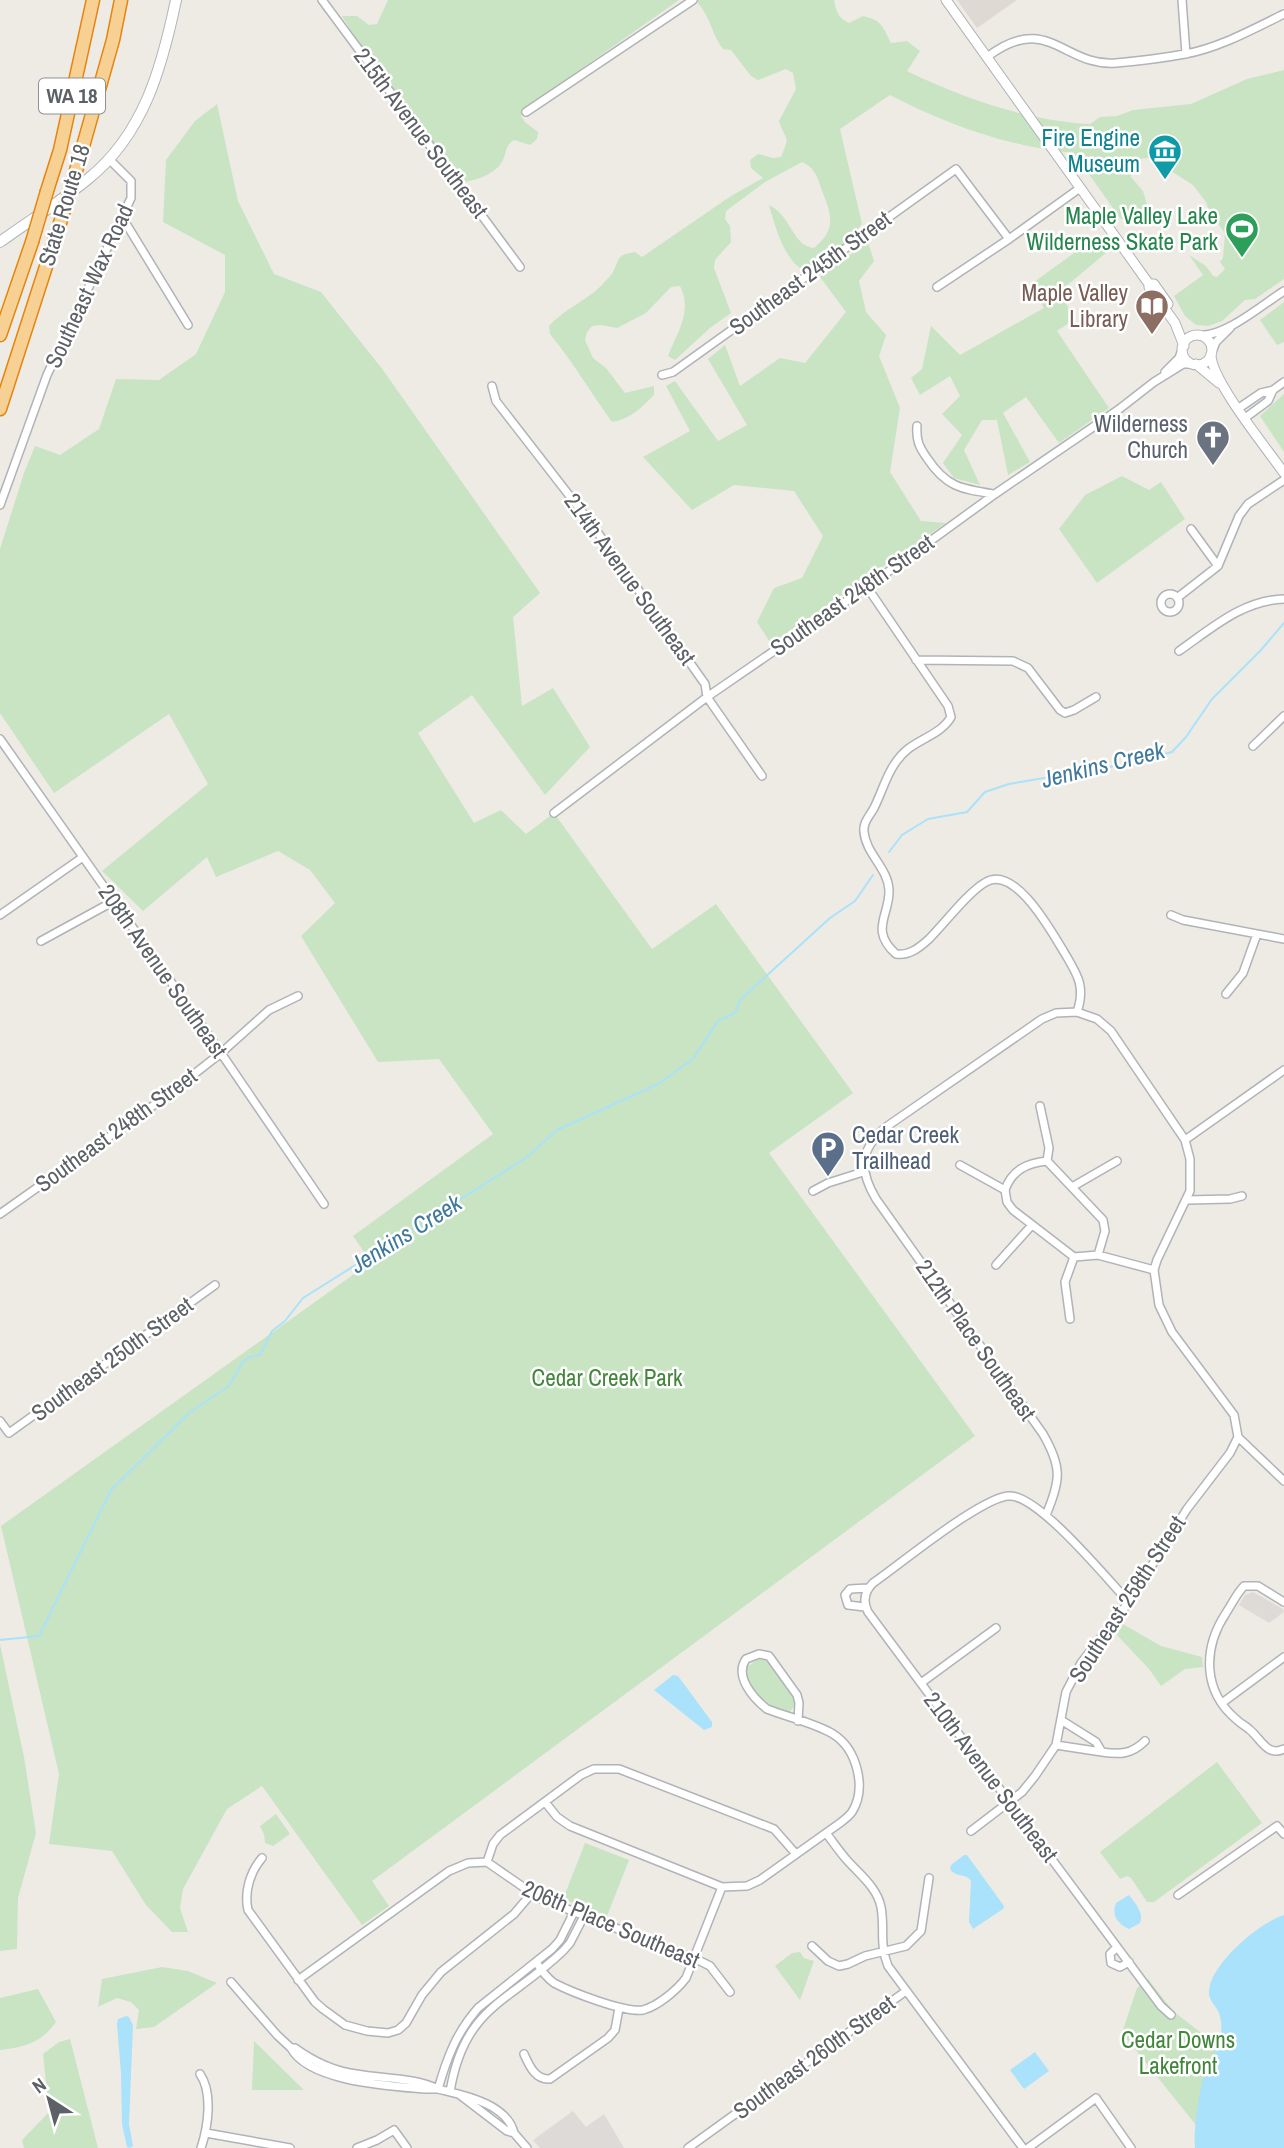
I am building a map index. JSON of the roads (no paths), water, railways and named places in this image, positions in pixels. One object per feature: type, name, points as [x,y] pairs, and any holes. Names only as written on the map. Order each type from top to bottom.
[{"type":"highway","name":"State Route 18","points":[[0,335],[60,150],[93,0]]},
{"type":"highway","name":"State Route 18","points":[[0,409],[78,164],[113,40],[121,0]]},
{"type":"main road","points":[[0,242],[87,180],[109,159],[142,115],[165,48],[176,0]]},
{"type":"street","name":"215th Avenue Southeast","points":[[323,0],[520,267]]},
{"type":"street","points":[[526,112],[693,0]]},
{"type":"street","points":[[946,0],[1149,284],[1180,331],[1185,357],[1225,390]]},
{"type":"street","points":[[1182,0],[1186,54]]},
{"type":"street","points":[[987,57],[1005,44],[1029,40],[1055,43],[1098,62],[1113,63],[1186,54],[1202,50],[1284,14]]},
{"type":"street","name":"Southeast Wax Road","points":[[0,505],[47,375],[131,198],[133,187],[124,173],[109,159]]},
{"type":"street","name":"Southeast 245th Street","points":[[662,374],[673,372],[957,169],[1009,239]]},
{"type":"street","points":[[937,287],[1080,188]]},
{"type":"street","points":[[122,217],[188,325]]},
{"type":"street","points":[[1149,284],[1154,284],[1185,327],[1210,343],[1211,362],[1225,390],[1284,473]]},
{"type":"street","points":[[1196,364],[1204,363],[1219,338],[1239,321],[1284,291]]},
{"type":"street","points":[[1183,346],[1189,338],[1210,335],[1239,321]]},
{"type":"street","name":"Southeast 248th Street","points":[[554,813],[706,697],[1118,410],[1175,362],[1183,346]]},
{"type":"street","name":"Southeast 248th Street","points":[[1154,382],[1183,365],[1196,364]]},
{"type":"street","points":[[1238,408],[1284,382]]},
{"type":"street","name":"214th Avenue Southeast","points":[[492,386],[496,401],[593,526],[705,684],[706,697],[762,776]]},
{"type":"street","points":[[1245,418],[1268,401],[1273,390]]},
{"type":"street","points":[[917,426],[919,447],[940,477],[951,485],[967,490],[995,494]]},
{"type":"street","points":[[1177,598],[1219,566],[1243,510],[1284,480]]},
{"type":"street","points":[[1191,529],[1219,566]]},
{"type":"street","points":[[867,587],[948,706],[951,718],[947,724],[907,749],[894,765],[863,824],[866,844],[874,859],[881,865],[888,882],[888,899],[881,921],[886,940],[896,954],[911,952],[925,943],[979,888],[994,879],[1004,879],[1013,884],[1045,920],[1075,972],[1082,997],[1077,1012]]},
{"type":"street","points":[[1179,651],[1238,611],[1261,600],[1284,599]]},
{"type":"street","points":[[916,660],[1013,661],[1028,668],[1065,713],[1096,697]]},
{"type":"street","points":[[1253,746],[1284,716]]},
{"type":"street","name":"208th Avenue Southeast","points":[[0,739],[324,1204]]},
{"type":"street","points":[[0,915],[83,857]]},
{"type":"street","points":[[41,941],[114,901]]},
{"type":"street","points":[[1171,915],[1183,920],[1284,939]]},
{"type":"street","points":[[1226,994],[1243,974],[1257,934]]},
{"type":"street","name":"Southeast 248th Street","points":[[0,1214],[161,1100],[221,1053],[269,1010],[298,996]]},
{"type":"street","points":[[813,1191],[828,1183],[863,1172],[866,1154],[877,1134],[886,1126],[1042,1019],[1056,1013],[1077,1012],[1097,1019],[1111,1031],[1185,1140],[1190,1159],[1191,1180],[1187,1200],[1160,1252],[1154,1270],[1159,1305],[1172,1332],[1234,1415],[1238,1437],[1284,1481]]},
{"type":"street","points":[[1185,1140],[1284,1070]]},
{"type":"street","points":[[1040,1105],[1049,1147],[1047,1161]]},
{"type":"street","points":[[1047,1161],[1104,1220],[1105,1231],[1098,1255]]},
{"type":"street","points":[[1047,1161],[1029,1164],[1010,1178],[1005,1190],[1009,1206],[1074,1257],[1098,1255],[1154,1270]]},
{"type":"street","points":[[1072,1187],[1117,1161]]},
{"type":"street","points":[[960,1166],[1005,1190]]},
{"type":"street","name":"212th Place Southeast","points":[[863,1172],[876,1199],[1043,1434],[1052,1451],[1059,1475],[1056,1493],[1046,1515]]},
{"type":"street","points":[[1187,1200],[1230,1199],[1242,1196]]},
{"type":"street","points":[[996,1265],[1032,1225]]},
{"type":"street","points":[[1070,1320],[1065,1282],[1074,1257]]},
{"type":"street","name":"Southeast 250th Street","points":[[0,1421],[9,1433],[215,1284]]},
{"type":"street","name":"Southeast 258th Street","points":[[971,1831],[1010,1801],[1035,1776],[1056,1745],[1066,1692],[1076,1673],[1129,1602],[1187,1509],[1230,1453],[1238,1437]]},
{"type":"street","points":[[868,1588],[865,1603],[852,1607],[845,1599],[850,1589],[868,1588],[1002,1496],[1019,1497],[1046,1515],[1129,1602]]},
{"type":"street","points":[[1284,1602],[1258,1586],[1244,1586],[1216,1628],[1208,1658],[1210,1679],[1222,1703],[1236,1720],[1251,1731],[1265,1747],[1272,1751],[1284,1749]]},
{"type":"street","name":"210th Avenue Southeast","points":[[865,1603],[921,1684],[1161,2006],[1171,2015]]},
{"type":"street","points":[[921,1684],[996,1628]]},
{"type":"street","points":[[545,1802],[557,1817],[570,1826],[722,1887],[740,1887],[760,1880],[826,1833],[851,1812],[856,1801],[858,1769],[844,1744],[833,1734],[767,1709],[761,1704],[742,1677],[741,1670],[746,1660],[759,1654],[769,1656],[797,1695],[797,1720]]},
{"type":"street","points":[[1222,1703],[1284,1657]]},
{"type":"street","points":[[1061,1720],[1096,1742],[1102,1752]]},
{"type":"street","points":[[1056,1745],[1123,1754],[1138,1748],[1145,1741]]},
{"type":"street","points":[[299,1980],[449,1871],[468,1863],[487,1862],[493,1844],[500,1835],[581,1775],[594,1769],[620,1769],[774,1829],[796,1854]]},
{"type":"street","points":[[1178,1895],[1277,1826],[1284,1834]]},
{"type":"street","points":[[826,1833],[876,1894],[881,1908],[883,1953],[888,1966],[1025,2148],[1096,2098],[1131,2148]]},
{"type":"street","points":[[262,1858],[251,1872],[246,1901],[248,1910],[315,2002],[345,2025],[368,2031],[387,2033],[398,2030],[406,2023],[422,1995],[442,1972],[514,1914],[531,1894]]},
{"type":"street","name":"206th Place Southeast","points":[[487,1862],[531,1894],[696,1959],[709,1966],[730,1992]]},
{"type":"street","points":[[811,1946],[828,1961],[839,1966],[865,1956],[906,1947],[918,1936],[924,1920],[929,1878]]},
{"type":"street","points":[[539,1966],[555,1983],[619,2008],[635,2011],[651,2007],[682,1983],[696,1959],[722,1887]]},
{"type":"street","points":[[450,2092],[454,2066],[480,2019],[539,1966],[560,1940],[574,1912]]},
{"type":"street","points":[[438,2089],[448,2053],[468,2020],[489,1998],[570,1943],[584,1916]]},
{"type":"street","name":"210th Avenue Southeast","points":[[1117,1947],[1110,1954],[1111,1964],[1120,1967],[1129,1962]]},
{"type":"street","points":[[231,1982],[277,2035],[305,2062],[334,2076],[366,2083],[438,2089],[460,2095],[507,2131],[514,2133],[527,2148]]},
{"type":"street","name":"Southeast 260th Street","points":[[688,2148],[906,1991]]},
{"type":"street","points":[[524,2054],[529,2066],[538,2076],[550,2079],[608,2038],[615,2030],[619,2008]]},
{"type":"street","points":[[200,2074],[207,2087],[206,2133],[201,2148]]},
{"type":"street","points":[[357,2148],[394,2130],[407,2148]]},
{"type":"street","points":[[206,2133],[290,2148]]},
{"type":"water","points":[[673,1675],[678,1676],[712,1722],[712,1727],[704,1730],[654,1690]]},
{"type":"water","points":[[967,1855],[1004,1906],[973,1929],[969,1922],[971,1881],[950,1869],[951,1865]]},
{"type":"water","points":[[1129,1895],[1139,1909],[1141,1919],[1140,1923],[1129,1929],[1119,1922],[1114,1911],[1116,1903]]},
{"type":"water","points":[[1284,1915],[1284,2148],[1195,2148],[1201,2086],[1206,2068],[1218,2047],[1221,2033],[1220,2016],[1209,1994],[1211,1983],[1216,1971],[1237,1947],[1262,1926]]},
{"type":"water","points":[[126,2016],[133,2025],[129,2124],[133,2146],[130,2148],[127,2147],[122,2124],[117,2024],[118,2019]]},
{"type":"water","points":[[1035,2052],[1049,2071],[1024,2089],[1010,2070]]},
{"type":"waterway","name":"Jenkins Creek","points":[[889,852],[902,835],[928,819],[967,812],[985,792],[1009,784],[1127,764],[1172,752],[1186,737],[1212,699],[1284,623]]},
{"type":"waterway","name":"Jenkins Creek","points":[[0,1640],[39,1636],[111,1490],[189,1413],[229,1386],[242,1363],[249,1357],[260,1355],[272,1331],[285,1321],[303,1298],[526,1158],[557,1130],[658,1084],[693,1059],[718,1021],[735,1013],[740,1000],[830,918],[855,901],[873,875]]},
{"type":"place","name":"Fire Engine Museum","points":[[1165,181]]},
{"type":"place","name":"Maple Valley Lake Wilderness Skate Park","points":[[1242,259]]},
{"type":"place","name":"Maple Valley Library","points":[[1152,336]]},
{"type":"place","name":"Wilderness Church","points":[[1213,467]]},
{"type":"place","name":"Cedar Creek Trailhead","points":[[828,1178]]},
{"type":"park label","name":"Cedar Creek Park","points":[[607,1378]]},
{"type":"park label","name":"Cedar Downs Lakefront","points":[[1178,2053]]}]
